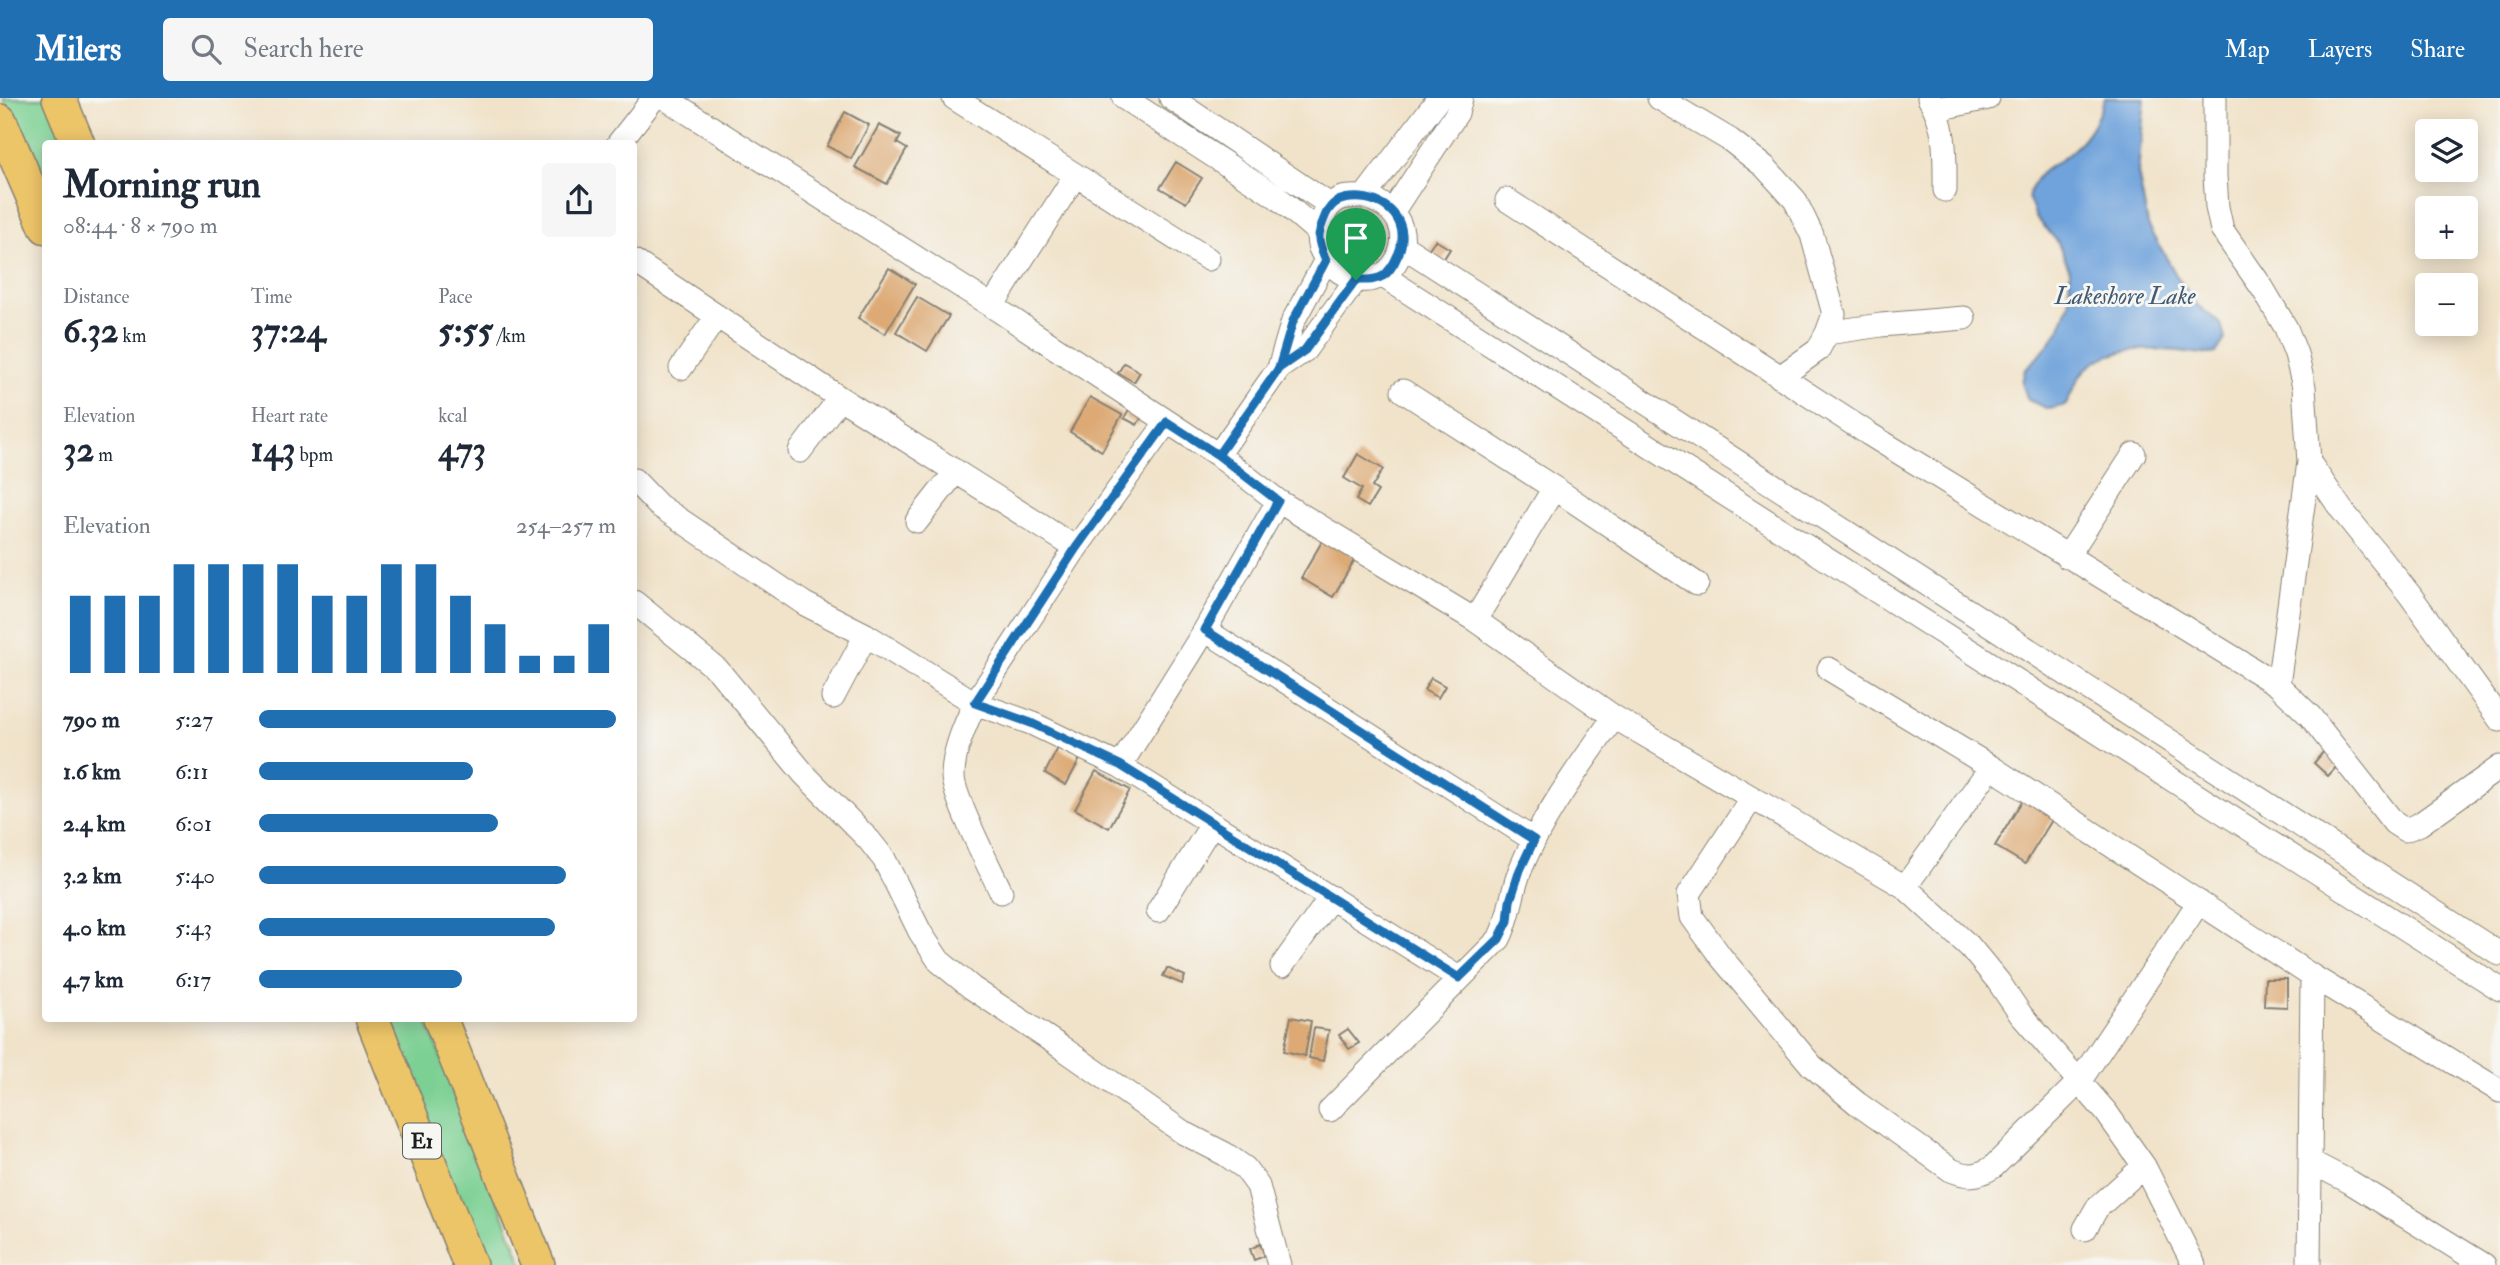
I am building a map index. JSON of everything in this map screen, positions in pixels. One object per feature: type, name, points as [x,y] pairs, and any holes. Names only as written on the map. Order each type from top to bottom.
[{"type":"highway","points":[[58,98],[76,140]]},
{"type":"highway","points":[[0,121],[42,219]]},
{"type":"highway","name":"E1","points":[[374,1022],[470,1265]]},
{"type":"highway","points":[[442,1022],[538,1265]]},
{"type":"street","points":[[621,140],[653,98]]},
{"type":"street","points":[[665,98],[992,306],[1218,455],[1278,501],[1475,620],[1614,717],[1905,887],[1970,947],[1998,981],[2021,1016],[2113,1121],[2144,1166],[2194,1265]]},
{"type":"street","points":[[954,98],[1208,259]]},
{"type":"street","points":[[1124,98],[1277,197],[1318,232]]},
{"type":"street","points":[[1171,98],[1331,205]]},
{"type":"street","points":[[1364,197],[1439,98]]},
{"type":"street","points":[[1393,211],[1457,113],[1461,98]]},
{"type":"street","points":[[1659,98],[1730,140],[1765,167],[1795,200],[1812,235],[1834,314],[1818,350],[1780,377]]},
{"type":"street","points":[[1945,190],[1945,137],[1933,104],[1988,98]]},
{"type":"street","points":[[2215,98],[2215,176],[2222,230],[2286,328],[2304,387],[2309,462],[2278,685]]},
{"type":"street","points":[[992,306],[1075,176]]},
{"type":"street","points":[[1364,197],[1377,200],[1393,211],[1401,225],[1403,246],[1395,262],[1383,276],[1356,280],[1340,273],[1326,260],[1319,245],[1318,232],[1331,205],[1342,198],[1364,197]]},
{"type":"street","points":[[1507,200],[1780,377],[2067,557],[2278,685],[2310,716],[2394,823],[2404,830],[2420,824],[2500,767]]},
{"type":"street","points":[[1403,246],[2500,954]]},
{"type":"street","points":[[1218,455],[1279,368],[1293,321],[1326,260]]},
{"type":"street","points":[[637,263],[840,398],[1076,548]]},
{"type":"street","points":[[1383,276],[2500,989]]},
{"type":"street","points":[[1279,368],[1305,350],[1356,280]]},
{"type":"street","points":[[681,368],[717,316]]},
{"type":"street","points":[[1827,333],[1964,318]]},
{"type":"street","points":[[1403,391],[1697,584]]},
{"type":"street","points":[[800,451],[840,398]]},
{"type":"street","points":[[1001,892],[961,803],[953,777],[965,726],[975,703],[1076,548],[1167,422]]},
{"type":"street","points":[[2067,557],[2134,454]]},
{"type":"street","points":[[2309,462],[2340,509],[2410,595],[2500,720]]},
{"type":"street","points":[[917,521],[956,471]]},
{"type":"street","points":[[637,483],[658,505],[805,604],[866,635],[975,703],[1031,723],[1120,765],[1459,978]]},
{"type":"street","points":[[1475,620],[1554,488]]},
{"type":"street","points":[[1120,765],[1205,630],[1278,501]]},
{"type":"street","points":[[637,604],[718,670],[804,774],[869,840],[884,859],[920,932],[940,961],[972,988],[1184,1133],[1225,1154],[1245,1168],[1258,1186],[1279,1265]]},
{"type":"street","points":[[1205,630],[1534,840]]},
{"type":"street","points":[[833,697],[866,635]]},
{"type":"street","points":[[1829,669],[1991,766],[2312,976],[2500,1091]]},
{"type":"street","points":[[1330,1110],[1499,939],[1508,921],[1510,901],[1520,870],[1534,840],[1614,717]]},
{"type":"street","points":[[1905,887],[1991,766]]},
{"type":"street","points":[[1752,799],[1689,894],[1692,917],[1721,957],[1812,1066],[1868,1112],[1951,1170],[1967,1177],[1981,1175],[1993,1167],[2079,1082],[2199,902]]},
{"type":"street","points":[[1157,911],[1212,824]]},
{"type":"street","points":[[1282,966],[1331,897]]},
{"type":"street","points":[[2309,1265],[2312,976]]},
{"type":"street","points":[[2311,1162],[2350,1182],[2484,1265]]},
{"type":"street","points":[[2085,1230],[2097,1208],[2144,1166]]},
{"type":"green space","points":[[3,98],[46,98],[65,140],[42,140],[42,191]]},
{"type":"green space","points":[[383,1022],[427,1022],[523,1265],[479,1265]]},
{"type":"water","name":"Lakeshore Lake","points":[[2105,98],[2145,98],[2138,173],[2148,225],[2196,304],[2221,324],[2225,339],[2216,353],[2211,354],[2143,349],[2120,352],[2098,360],[2084,370],[2066,405],[2049,409],[2028,400],[2022,383],[2025,369],[2041,354],[2059,330],[2069,304],[2070,270],[2057,241],[2036,217],[2028,197],[2042,173],[2073,150],[2084,138],[2096,120]]},
{"type":"building","points":[[845,112],[869,125],[851,159],[827,146]]},
{"type":"building","points":[[879,125],[901,136],[897,143],[907,149],[887,184],[855,167]]},
{"type":"building","points":[[1176,162],[1202,178],[1186,203],[1160,188]]},
{"type":"building","points":[[1435,240],[1450,249],[1443,260],[1428,250]]},
{"type":"building","points":[[889,268],[915,284],[885,334],[858,318]]},
{"type":"building","points":[[917,297],[949,316],[927,351],[896,332]]},
{"type":"building","points":[[1124,363],[1140,372],[1134,382],[1118,373]]},
{"type":"building","points":[[1090,397],[1122,415],[1102,451],[1070,432]]},
{"type":"building","points":[[1131,406],[1144,413],[1137,425],[1124,418]]},
{"type":"building","points":[[1358,454],[1383,469],[1372,487],[1378,491],[1368,507],[1356,500],[1362,489],[1344,478]]},
{"type":"building","points":[[1324,538],[1356,557],[1333,597],[1301,578]]},
{"type":"building","points":[[1431,678],[1445,686],[1438,698],[1424,690]]},
{"type":"building","points":[[1058,748],[1080,759],[1066,785],[1045,773]]},
{"type":"building","points":[[2324,751],[2339,764],[2328,776],[2314,763]]},
{"type":"building","points":[[1096,771],[1130,790],[1109,828],[1075,809]]},
{"type":"building","points":[[2025,796],[2055,815],[2025,864],[1995,846]]},
{"type":"building","points":[[1167,968],[1185,976],[1182,984],[1163,976]]},
{"type":"building","points":[[2265,979],[2287,979],[2287,1007],[2264,1006]]},
{"type":"building","points":[[1291,1017],[1311,1021],[1305,1056],[1284,1051]]},
{"type":"building","points":[[1314,1028],[1329,1030],[1323,1061],[1309,1058]]},
{"type":"building","points":[[1348,1029],[1359,1043],[1349,1049],[1339,1035]]},
{"type":"building","points":[[1260,1244],[1265,1256],[1254,1260],[1250,1249]]},
{"type":"route","points":[[1356,280],[1305,350],[1279,368],[1218,455],[1167,422],[1076,548],[975,703],[1031,723],[1120,765],[1459,978],[1499,939],[1508,921],[1510,901],[1520,870],[1534,840],[1205,630],[1278,501],[1218,455],[1249,412],[1279,368],[1286,337],[1326,260],[1319,245],[1318,232],[1331,205],[1342,198],[1364,197],[1377,200],[1393,211],[1401,225],[1403,246],[1395,262],[1383,276],[1356,280]]}]
